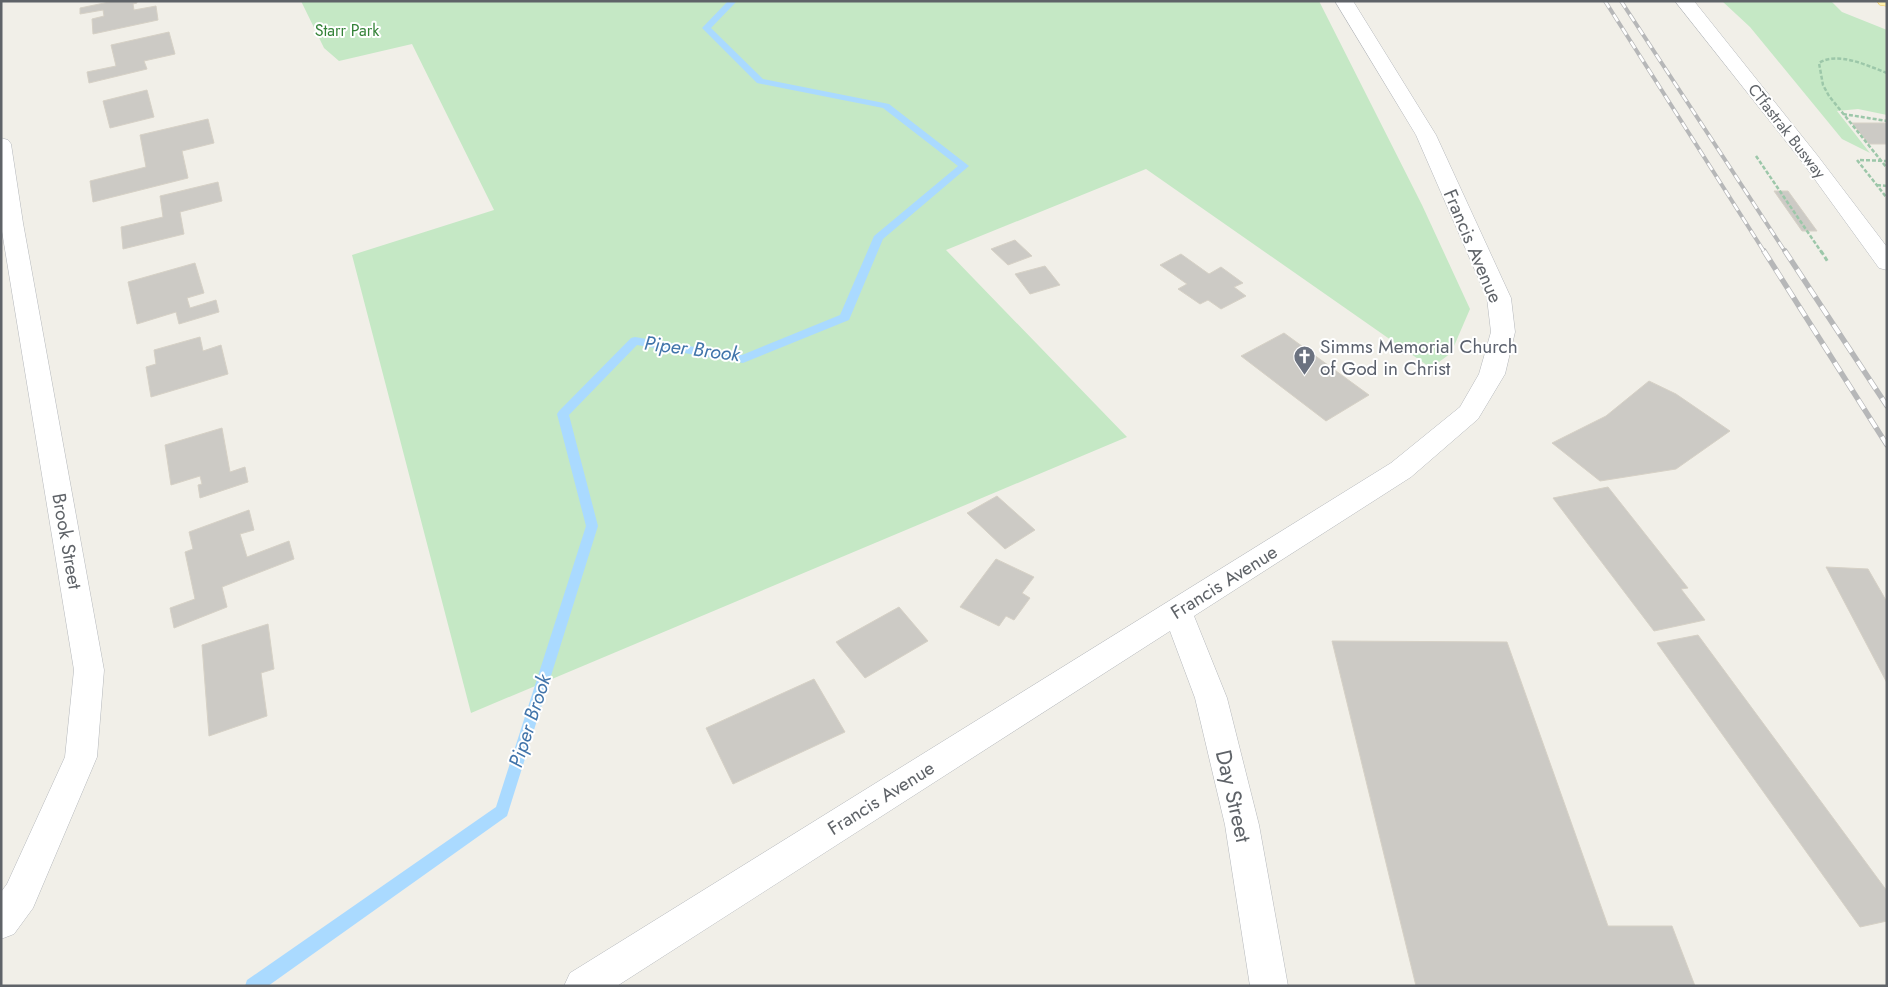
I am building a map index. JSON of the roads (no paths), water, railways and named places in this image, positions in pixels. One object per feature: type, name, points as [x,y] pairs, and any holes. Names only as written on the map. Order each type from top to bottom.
[{"type":"street","name":"Francis Avenue","points":[[583,986],[1177,612],[1408,464],[1469,413],[1492,374],[1499,349],[1503,332],[1499,298],[1426,135],[1344,1]]},
{"type":"street","name":"CTfastrak Busway","points":[[1684,1],[1810,159],[1887,263]]},
{"type":"street","name":"Brook Street","points":[[1,144],[12,223],[89,670],[81,756],[20,896],[1,922]]},
{"type":"street","name":"Day Street","points":[[1177,612],[1211,698],[1242,825],[1269,986]]},
{"type":"waterway","name":"Piper Brook","points":[[253,986],[502,811],[592,526],[563,414],[635,341],[743,359],[845,317],[878,238],[964,166],[886,106],[760,81],[706,28],[733,1]]},
{"type":"railway","points":[[1605,1],[1765,253]]},
{"type":"railway","points":[[1621,1],[1786,253]]},
{"type":"railway","points":[[1764,251],[1887,445]]},
{"type":"railway","points":[[1785,251],[1887,406]]},
{"type":"place","name":"Simms Memorial Church of God in Christ","points":[[1304,376]]},
{"type":"park label","name":"Starr Park","points":[[347,30]]}]
